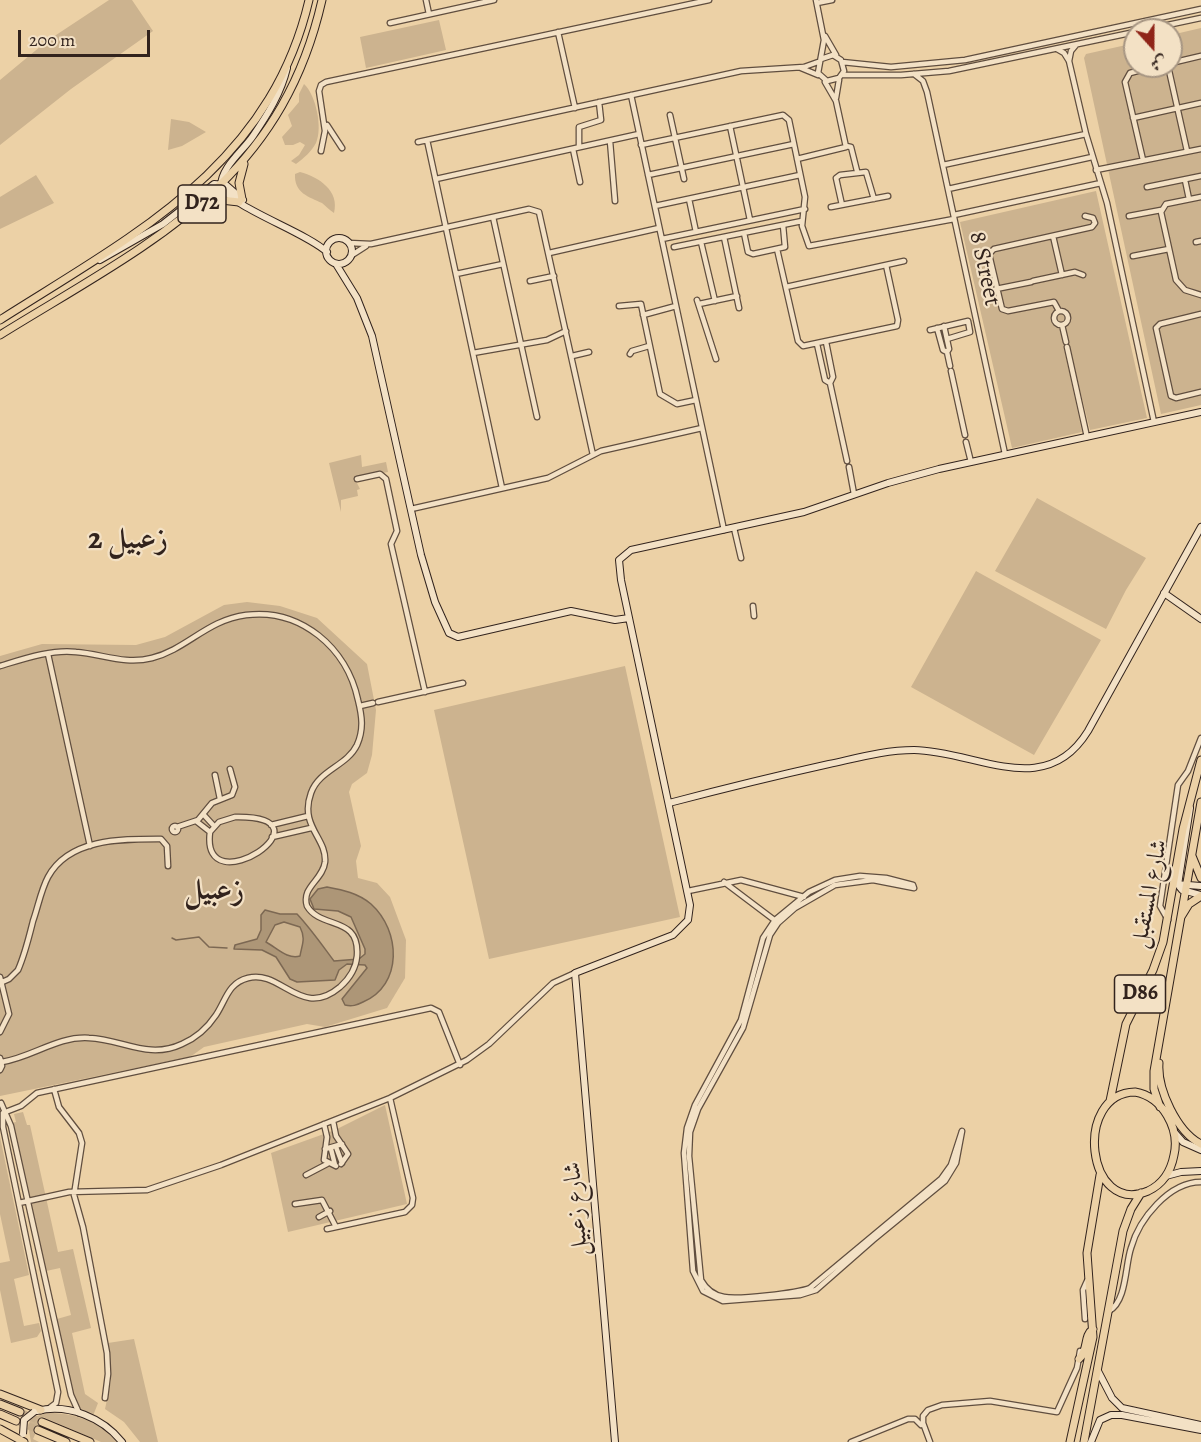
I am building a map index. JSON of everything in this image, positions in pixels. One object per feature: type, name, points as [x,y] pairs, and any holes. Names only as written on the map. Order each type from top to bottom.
[{"type":"main road","name":"D72","points":[[0,320],[169,210],[212,172],[254,121],[288,61],[309,0]]},
{"type":"main road","name":"D72","points":[[0,335],[153,241],[195,210],[222,185],[246,159],[269,128],[289,92],[310,42],[322,0]]},
{"type":"main road","points":[[195,210],[221,200],[241,201],[239,183],[246,159]]},
{"type":"main road","name":"شارع المستقبل","points":[[1160,1107],[1153,1083],[1157,1046],[1179,922],[1180,886],[1190,806],[1201,760]]},
{"type":"main road","name":"شارع المستقبل","points":[[1110,1101],[1126,1024],[1156,962],[1191,851],[1201,802]]},
{"type":"main road","points":[[1191,851],[1194,866],[1201,878]]},
{"type":"main road","points":[[1179,922],[1186,907],[1201,896]]},
{"type":"main road","points":[[1157,1046],[1162,1092],[1185,1131],[1201,1144]]},
{"type":"main road","points":[[1070,1442],[1093,1329],[1087,1281],[1088,1243],[1099,1193],[1100,1173],[1095,1154],[1096,1133],[1100,1118],[1110,1101],[1120,1095],[1138,1093],[1151,1098],[1160,1107],[1174,1132],[1174,1152],[1166,1176],[1155,1187],[1141,1193],[1118,1191],[1107,1184],[1100,1173]]},
{"type":"main road","points":[[1084,1442],[1125,1224],[1141,1193]]},
{"type":"main road","points":[[1079,1355],[1085,1351],[1088,1335],[1093,1329]]},
{"type":"main road","points":[[0,1394],[40,1410]]},
{"type":"main road","points":[[0,1404],[20,1412]]},
{"type":"main road","points":[[1075,1418],[1090,1410]]},
{"type":"main road","points":[[0,1414],[16,1421]]},
{"type":"main road","points":[[42,1422],[90,1442]]},
{"type":"main road","points":[[0,1429],[25,1442]]},
{"type":"main road","points":[[38,1430],[66,1442]]},
{"type":"street","points":[[426,0],[429,15]]},
{"type":"street","points":[[390,23],[494,0]]},
{"type":"street","points":[[667,0],[669,9]]},
{"type":"street","points":[[321,151],[325,120],[319,91],[326,82],[710,0]]},
{"type":"street","points":[[832,0],[817,2],[824,34],[842,62],[836,100]]},
{"type":"street","points":[[842,62],[891,67],[965,60],[1201,9]]},
{"type":"street","points":[[1183,22],[1201,18]]},
{"type":"street","points":[[558,32],[574,108]]},
{"type":"street","points":[[824,34],[817,69],[836,100],[846,146]]},
{"type":"street","points":[[798,67],[831,82],[841,76],[936,72],[1123,35]]},
{"type":"street","points":[[1069,61],[1071,51],[1076,45]]},
{"type":"street","points":[[1057,49],[1064,53],[1069,61],[1092,157],[1101,183],[1154,422]]},
{"type":"street","points":[[418,142],[741,71],[798,67],[828,55],[837,56]]},
{"type":"street","points":[[1183,60],[1201,56]]},
{"type":"street","points":[[222,185],[222,174],[246,146],[273,105],[288,61]]},
{"type":"street","points":[[927,92],[927,81],[936,72]]},
{"type":"street","points":[[914,74],[923,81],[927,92]]},
{"type":"street","points":[[1126,78],[1143,160]]},
{"type":"street","points":[[1171,78],[1187,152]]},
{"type":"street","name":"8 Street","points":[[927,92],[1005,454]]},
{"type":"street","points":[[630,96],[724,530]]},
{"type":"street","points":[[580,182],[576,148],[579,127],[601,120],[599,102]]},
{"type":"street","points":[[1133,118],[1201,103]]},
{"type":"street","points":[[670,115],[684,179]]},
{"type":"street","points":[[641,145],[783,115],[789,120],[800,175],[805,209],[802,221],[806,244],[812,247],[1101,183]]},
{"type":"street","points":[[325,120],[342,148]]},
{"type":"street","points":[[730,126],[750,220]]},
{"type":"street","points":[[436,179],[639,134]]},
{"type":"street","points":[[943,165],[1086,134]]},
{"type":"street","points":[[427,140],[502,488]]},
{"type":"street","points":[[610,141],[615,201]]},
{"type":"street","points":[[648,175],[794,144]]},
{"type":"street","points":[[797,159],[843,149],[846,146]]},
{"type":"street","points":[[846,146],[851,147],[857,171]]},
{"type":"street","points":[[1096,170],[1201,148]]},
{"type":"street","points":[[948,189],[1092,157]]},
{"type":"street","points":[[842,205],[837,177],[857,171],[863,170],[868,174],[874,199]]},
{"type":"street","points":[[655,206],[800,175]]},
{"type":"street","points":[[1147,187],[1201,176]]},
{"type":"street","points":[[1185,180],[1189,199]]},
{"type":"street","points":[[90,262],[107,257],[143,237],[176,215],[210,186],[222,185],[249,207],[313,241],[327,252]]},
{"type":"street","points":[[831,207],[888,196]]},
{"type":"street","points":[[1130,216],[1161,210],[1166,204],[1201,197]]},
{"type":"street","points":[[688,199],[696,232]]},
{"type":"street","points":[[662,239],[805,209]]},
{"type":"street","points":[[313,241],[330,242],[340,239],[349,243],[371,244],[536,210],[542,218],[593,455]]},
{"type":"street","points":[[1161,210],[1178,283],[1185,290],[1200,296]]},
{"type":"street","points":[[1062,325],[1068,316],[1059,311],[1054,302],[1006,311],[1000,307],[990,252],[1092,227],[1095,223],[1094,218],[1085,216]]},
{"type":"street","points":[[494,217],[537,417]]},
{"type":"street","points":[[674,247],[802,221]]},
{"type":"street","points":[[744,233],[749,254],[777,249],[787,243],[783,225]]},
{"type":"street","points":[[549,253],[659,228]]},
{"type":"street","points":[[1053,236],[1062,274]]},
{"type":"street","points":[[724,237],[739,308]]},
{"type":"street","points":[[330,242],[328,258],[336,264],[349,284],[372,336],[430,587],[442,621],[452,636],[458,637],[571,610],[615,621],[629,618]]},
{"type":"street","points":[[701,242],[715,301]]},
{"type":"street","points":[[349,243],[349,284]]},
{"type":"street","points":[[336,264],[371,244]]},
{"type":"street","points":[[777,249],[799,344],[803,346],[897,326],[898,320],[886,265]]},
{"type":"street","points":[[1133,256],[1169,249]]},
{"type":"street","points":[[786,287],[904,261]]},
{"type":"street","points":[[456,274],[503,264]]},
{"type":"street","points":[[996,289],[1062,274],[1075,272],[1083,275]]},
{"type":"street","points":[[530,282],[554,276]]},
{"type":"street","points":[[717,359],[698,302],[736,296]]},
{"type":"street","points":[[619,306],[638,303],[643,315],[660,394],[677,404],[696,400]]},
{"type":"street","points":[[643,315],[676,306]]},
{"type":"street","points":[[1059,311],[1055,314],[1054,320],[1062,325],[1087,437]]},
{"type":"street","points":[[1201,314],[1160,324],[1156,328],[1171,396],[1176,398],[1201,392]]},
{"type":"street","points":[[930,330],[966,321],[971,330],[969,333],[939,336]]},
{"type":"street","points":[[944,326],[950,369],[965,435]]},
{"type":"street","points":[[937,328],[943,350],[947,352]]},
{"type":"street","points":[[473,353],[547,340],[566,331]]},
{"type":"street","points":[[826,342],[833,377],[830,383],[847,461]]},
{"type":"street","points":[[817,344],[825,380],[830,383]]},
{"type":"street","points":[[630,354],[632,351],[649,346]]},
{"type":"street","points":[[572,356],[589,352]]},
{"type":"street","points":[[19,1203],[74,1192],[147,1190],[390,1098],[460,1065],[489,1044],[553,982],[678,932],[689,916],[688,891],[618,568],[622,555],[631,550],[804,512],[913,475],[1201,412]]},
{"type":"street","points":[[411,509],[555,475],[593,455],[702,428]]},
{"type":"street","points":[[966,442],[971,462]]},
{"type":"street","points":[[849,467],[855,494]]},
{"type":"street","points":[[357,479],[380,474],[386,479],[397,532],[391,544],[425,692]]},
{"type":"street","points":[[669,803],[766,778],[892,751],[939,752],[1027,770],[1055,764],[1071,754],[1084,738],[1201,527]]},
{"type":"street","points":[[734,528],[741,558]]},
{"type":"street","points":[[1164,593],[1201,619]]},
{"type":"street","points":[[753,606],[754,616]]},
{"type":"street","points":[[0,666],[48,654],[72,651],[120,661],[148,659],[176,649],[201,631],[222,621],[245,615],[273,616],[305,626],[330,645],[348,671],[360,706],[362,726],[357,745],[347,757],[325,773],[315,784],[310,797],[308,816],[325,862],[320,875],[307,891],[307,906],[314,915],[346,928],[352,935],[357,948],[354,970],[337,990],[325,996],[307,998],[290,993],[265,978],[249,978],[231,988],[215,1016],[203,1030],[176,1047],[144,1050],[98,1038],[76,1038],[53,1044],[26,1057],[1,1060],[0,1070]]},
{"type":"street","points":[[48,654],[90,846]]},
{"type":"street","points":[[360,706],[463,683]]},
{"type":"street","points":[[1168,920],[1160,906],[1167,874],[1178,785],[1188,771],[1201,738]]},
{"type":"street","points":[[0,1032],[9,1014],[0,981],[12,976],[20,966],[49,875],[68,855],[90,846],[123,840],[163,840],[178,831],[177,827],[196,821],[209,806],[220,799],[230,797],[234,790],[230,769]]},
{"type":"street","points":[[215,775],[220,799]]},
{"type":"street","points":[[203,814],[214,826]]},
{"type":"street","points":[[271,825],[270,845],[263,850],[226,863],[214,855],[210,845],[210,832],[214,826],[230,818],[261,818],[271,825],[308,816]]},
{"type":"street","points":[[196,821],[210,832]]},
{"type":"street","points":[[272,837],[311,828]]},
{"type":"street","points":[[163,840],[168,854],[168,866]]},
{"type":"street","points":[[688,891],[724,882],[746,880],[806,897],[828,887],[858,880],[880,881],[911,889],[914,887],[886,878],[860,876],[827,883],[806,897],[776,922],[768,934],[741,1020],[696,1105],[687,1128],[684,1153],[692,1217],[693,1271],[704,1291],[714,1298],[727,1301],[800,1291],[824,1279],[867,1239],[944,1176],[951,1165],[959,1133],[963,1132],[954,1168],[945,1181],[820,1287],[804,1295],[772,1295]]},
{"type":"street","points":[[724,882],[776,922]]},
{"type":"street","points":[[1180,886],[1201,886]]},
{"type":"street","points":[[1180,886],[1201,896]]},
{"type":"street","name":"شارع زعبيل","points":[[575,973],[615,1442]]},
{"type":"street","points":[[3,1113],[21,1106],[34,1094],[54,1089],[433,1008],[439,1012],[460,1065]]},
{"type":"street","points":[[54,1089],[61,1111],[81,1140],[74,1192],[107,1353],[108,1374],[105,1398]]},
{"type":"street","points":[[327,1229],[405,1212],[412,1205],[413,1198],[390,1098]]},
{"type":"street","points":[[1,1104],[3,1127],[58,1392],[56,1403],[24,1420],[25,1442]]},
{"type":"street","points":[[3,1113],[11,1126],[71,1395],[79,1413]]},
{"type":"street","points":[[333,1121],[336,1137],[348,1154],[338,1165]]},
{"type":"street","points":[[324,1124],[338,1165]]},
{"type":"street","points":[[1174,1132],[1183,1142],[1201,1150]]},
{"type":"street","points":[[327,1164],[324,1160],[331,1148],[342,1144]]},
{"type":"street","points":[[306,1175],[327,1164],[338,1165]]},
{"type":"street","points":[[1166,1176],[1187,1171],[1201,1171]]},
{"type":"street","points":[[1110,1311],[1116,1306],[1122,1292],[1131,1246],[1154,1207],[1174,1190],[1201,1182]]},
{"type":"street","points":[[295,1204],[320,1199],[330,1211],[336,1227]]},
{"type":"street","points":[[319,1217],[330,1211]]},
{"type":"street","points":[[1085,1319],[1083,1290],[1087,1281]]},
{"type":"street","points":[[930,1442],[922,1421],[924,1413],[947,1404],[990,1401],[1057,1412],[1062,1407],[1079,1355]]},
{"type":"street","points":[[1098,1368],[1112,1398],[1122,1408],[1201,1425]]},
{"type":"street","points":[[40,1410],[79,1413],[102,1424],[122,1442]]},
{"type":"street","points":[[1091,1442],[1100,1420],[1114,1415],[1201,1430]]},
{"type":"street","points":[[851,1442],[915,1419],[927,1435]]},
{"type":"shaded area","points":[[109,0],[132,0],[153,31],[71,89],[0,145],[0,80],[47,41]]},
{"type":"shaded area","points":[[439,20],[446,50],[366,68],[360,37]]},
{"type":"shaded area","points":[[1201,28],[1201,405],[1161,414],[1084,58],[1086,54],[1123,46],[1123,78],[1183,78],[1183,32]]},
{"type":"shaded area","points":[[304,84],[315,104],[319,129],[316,143],[296,164],[291,161],[299,155],[305,145],[300,142],[285,145],[282,137],[292,126],[288,115],[299,102],[299,94]]},
{"type":"shaded area","points":[[171,119],[189,122],[206,132],[182,146],[168,150]]},
{"type":"shaded area","points":[[300,172],[321,181],[331,192],[335,205],[334,213],[300,190],[295,174]]},
{"type":"shaded area","points":[[36,175],[54,203],[0,229],[0,197]]},
{"type":"shaded area","points":[[1096,191],[1147,418],[1090,430],[1069,346],[1064,348],[1082,432],[1012,448],[960,222]]},
{"type":"shaded area","points":[[361,455],[362,467],[386,462],[388,472],[355,479],[360,489],[357,490],[358,496],[341,500],[341,512],[329,463]]},
{"type":"shaded area","points":[[1037,498],[1146,558],[1106,629],[995,571]]},
{"type":"shaded area","points":[[976,571],[1101,640],[1034,755],[911,687]]},
{"type":"shaded area","points":[[247,602],[280,606],[317,618],[367,664],[376,710],[372,755],[367,773],[352,784],[349,792],[361,846],[356,861],[358,878],[377,883],[390,897],[406,940],[405,978],[387,1008],[325,1027],[307,1024],[204,1047],[190,1057],[0,1096],[0,656],[42,644],[136,645],[165,637],[224,605]]},
{"type":"shaded area","points":[[625,666],[680,917],[489,959],[434,710]]},
{"type":"shaded area","points":[[327,887],[361,897],[381,915],[388,928],[392,942],[391,971],[376,994],[357,1005],[345,1005],[342,999],[367,968],[365,965],[347,964],[339,970],[335,980],[297,982],[290,979],[276,957],[262,950],[234,949],[235,945],[257,939],[261,930],[261,915],[265,910],[280,914],[297,914],[334,961],[359,959],[365,954],[365,949],[351,917],[338,911],[314,909],[310,899],[318,889]],"holes":[[[284,922],[300,927],[303,938],[300,956],[287,955],[266,942],[275,925]]]},
{"type":"shaded area","points":[[385,1105],[407,1204],[288,1232],[271,1153],[335,1130]]},
{"type":"shaded area","points":[[23,1112],[27,1125],[30,1125],[58,1252],[73,1249],[91,1328],[72,1333],[85,1394],[98,1403],[93,1416],[83,1413],[76,1405],[57,1319],[71,1315],[60,1268],[46,1271],[12,1123],[16,1122],[14,1114]]},
{"type":"shaded area","points":[[0,1137],[29,1275],[14,1279],[24,1326],[39,1323],[41,1331],[37,1337],[11,1343],[0,1290],[0,1263],[10,1261],[0,1214]]},
{"type":"shaded area","points":[[134,1339],[158,1442],[140,1442],[124,1422],[105,1409],[111,1381],[108,1343]]},
{"type":"shaded area","points":[[44,1413],[65,1414],[85,1419],[102,1428],[118,1442],[101,1442],[43,1417],[33,1439],[39,1442],[31,1442],[28,1425],[31,1419]]},
{"type":"waterway","points":[[172,938],[176,940],[199,937],[209,947],[227,948]]},
{"type":"tunnel","points":[[20,1412],[42,1422]]},
{"type":"tunnel","points":[[19,1422],[38,1430]]},
{"type":"district","name":"زعبيل 2","points":[[128,541]]},
{"type":"district","name":"زعبيل","points":[[214,892]]}]
